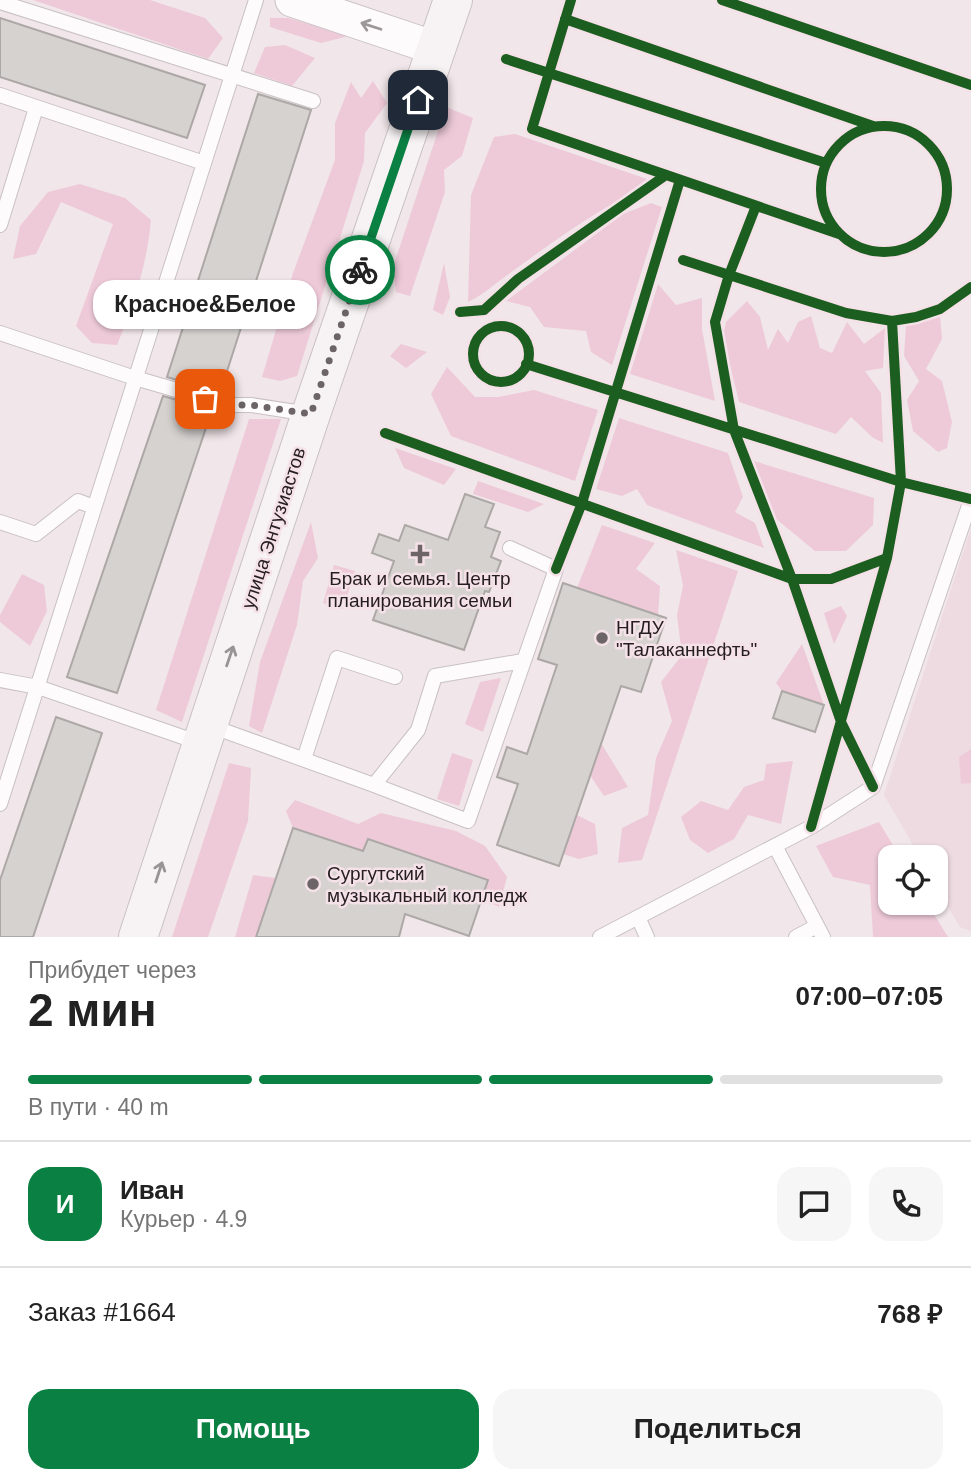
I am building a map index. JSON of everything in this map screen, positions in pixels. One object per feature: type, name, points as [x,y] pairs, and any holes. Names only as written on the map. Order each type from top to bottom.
[{"type":"main road","name":"улица Энтузиастов","points":[[138,937],[311,414],[453,0]]},
{"type":"street","points":[[292,0],[435,48]]},
{"type":"lane","points":[[0,804],[256,0]]},
{"type":"lane","points":[[0,2],[313,101]]},
{"type":"lane","points":[[0,95],[204,163]]},
{"type":"lane","points":[[0,225],[36,107]]},
{"type":"lane","points":[[0,333],[135,378],[228,405],[251,405],[311,414]]},
{"type":"lane","points":[[600,937],[811,827],[873,788],[971,500]]},
{"type":"lane","points":[[0,522],[36,534],[78,501],[94,507]]},
{"type":"lane","points":[[0,680],[38,687],[304,759],[468,821],[556,569],[510,548]]},
{"type":"lane","points":[[304,759],[337,658],[394,677]]},
{"type":"lane","points":[[374,785],[418,730],[435,676],[523,661]]},
{"type":"lane","points":[[775,846],[820,931],[796,937]]},
{"type":"lane","points":[[638,917],[647,937]]},
{"type":"shaded area","points":[[33,0],[150,0],[205,18],[223,38],[208,59]]},
{"type":"shaded area","points":[[270,18],[289,18],[349,36],[321,43],[270,27]]},
{"type":"shaded area","points":[[285,45],[315,58],[292,86],[254,73],[265,47]]},
{"type":"shaded area","points":[[373,81],[387,103],[365,133],[364,161],[297,376],[280,381],[262,377],[293,273],[335,160],[335,123],[351,82],[361,98]]},
{"type":"shaded area","points":[[446,107],[473,118],[462,156],[444,170],[445,192],[410,296],[396,292],[393,267]]},
{"type":"shaded area","points":[[515,134],[647,179],[642,189],[608,206],[468,302],[471,195],[494,137]]},
{"type":"shaded area","points":[[80,184],[125,198],[151,220],[139,284],[117,345],[92,343],[76,326],[113,224],[61,202],[36,254],[13,259],[20,226],[48,192]]},
{"type":"shaded area","points":[[651,203],[662,207],[612,365],[591,352],[586,331],[544,327],[530,307],[506,301],[623,214]]},
{"type":"shaded area","points":[[444,263],[450,297],[443,315],[433,310]]},
{"type":"shaded area","points":[[658,284],[676,305],[702,298],[702,329],[715,401],[630,374]]},
{"type":"shaded area","points":[[747,301],[760,317],[768,350],[778,329],[788,343],[798,322],[811,316],[820,348],[832,353],[847,322],[864,344],[885,328],[883,368],[865,371],[881,393],[883,443],[872,437],[851,417],[836,434],[739,402],[723,336],[726,322]]},
{"type":"shaded area","points":[[940,315],[942,339],[926,369],[942,381],[952,422],[947,448],[938,452],[913,431],[907,400],[919,381],[904,356],[906,323],[924,321]]},
{"type":"shaded area","points":[[401,344],[427,352],[406,368],[390,356]]},
{"type":"shaded area","points":[[447,367],[475,397],[498,397],[534,390],[598,410],[575,481],[451,436],[431,394]]},
{"type":"shaded area","points":[[619,418],[728,453],[743,497],[735,512],[755,523],[764,548],[647,505],[637,489],[622,496],[596,489]]},
{"type":"shaded area","points":[[249,419],[281,419],[182,722],[156,710]]},
{"type":"shaded area","points":[[395,448],[456,469],[444,485],[404,468]]},
{"type":"shaded area","points":[[754,461],[874,498],[873,525],[846,551],[815,551],[775,518]]},
{"type":"shaded area","points":[[478,481],[544,504],[528,512],[473,494]]},
{"type":"shaded area","points":[[311,522],[318,558],[303,581],[297,625],[262,733],[249,726],[260,662]]},
{"type":"shaded area","points":[[602,525],[655,543],[636,569],[660,586],[658,615],[577,588]]},
{"type":"shaded area","points":[[971,528],[971,931],[960,927],[948,906],[948,845],[913,845],[884,795]]},
{"type":"shaded area","points":[[676,550],[738,571],[642,860],[618,863],[622,828],[648,815],[656,758],[672,721],[661,682],[682,655],[677,615],[683,586]]},
{"type":"shaded area","points":[[334,565],[355,571],[343,609],[323,603]]},
{"type":"shaded area","points":[[22,574],[44,585],[47,611],[30,646],[0,622],[0,615]]},
{"type":"shaded area","points":[[841,606],[847,616],[834,644],[824,613]]},
{"type":"shaded area","points":[[802,644],[824,705],[782,691],[776,683]]},
{"type":"shaded area","points":[[501,678],[483,732],[465,724],[480,682]]},
{"type":"shaded area","points":[[601,743],[628,787],[604,796],[590,775]]},
{"type":"shaded area","points":[[971,749],[971,783],[961,784],[959,757]]},
{"type":"shaded area","points":[[452,753],[473,760],[459,806],[437,799]]},
{"type":"shaded area","points":[[793,761],[781,824],[748,815],[734,839],[708,853],[690,840],[681,817],[701,801],[728,810],[744,787],[764,780],[766,764]]},
{"type":"shaded area","points":[[229,763],[251,768],[248,821],[208,937],[172,937]]},
{"type":"shaded area","points":[[295,800],[358,824],[381,813],[456,831],[485,846],[507,877],[499,907],[368,839],[364,851],[293,828],[286,811]]},
{"type":"shaded area","points":[[577,815],[595,824],[598,854],[579,859],[563,854]]},
{"type":"shaded area","points":[[879,822],[893,845],[878,845],[878,915],[934,915],[948,937],[873,937],[870,885],[833,877],[816,846]]},
{"type":"shaded area","points":[[253,875],[276,878],[256,937],[235,937]]},
{"type":"building","points":[[0,18],[205,85],[187,138],[0,77]]},
{"type":"building","points":[[258,94],[311,110],[220,393],[167,377]]},
{"type":"building","points":[[163,396],[212,410],[117,693],[67,677]]},
{"type":"building","points":[[465,494],[494,504],[485,527],[500,532],[491,557],[501,561],[489,592],[485,591],[464,650],[373,620],[394,561],[372,553],[379,534],[399,541],[405,525],[448,540]]},
{"type":"building","points":[[563,583],[666,618],[641,692],[621,686],[559,866],[497,845],[518,784],[497,777],[507,747],[527,754],[557,665],[538,659]]},
{"type":"building","points":[[782,691],[824,705],[815,732],[773,718]]},
{"type":"building","points":[[56,717],[102,733],[33,937],[0,937],[0,880]]},
{"type":"building","points":[[293,828],[363,851],[368,839],[488,880],[469,936],[405,914],[399,937],[256,937]]},
{"type":"cycle path","points":[[571,0],[532,129],[839,234]]},
{"type":"cycle path","points":[[722,0],[971,85]]},
{"type":"cycle path","points":[[565,19],[873,126]]},
{"type":"cycle path","points":[[506,59],[826,163]]},
{"type":"cycle path","points":[[884,126],[908,131],[928,145],[942,165],[947,189],[942,213],[928,233],[908,247],[884,252],[860,247],[840,233],[826,213],[821,189],[826,165],[840,145],[860,131],[884,126]]},
{"type":"cycle path","points":[[460,312],[484,310],[518,279],[666,175]]},
{"type":"cycle path","points":[[556,569],[582,503],[680,180]]},
{"type":"cycle path","points":[[756,206],[729,275],[715,322],[734,430],[792,579],[841,722],[873,787]]},
{"type":"cycle path","points":[[683,260],[846,313],[892,321],[940,309],[971,287]]},
{"type":"cycle path","points":[[811,827],[887,558],[901,482],[892,321]]},
{"type":"cycle path","points":[[501,326],[512,328],[521,334],[527,343],[529,354],[527,365],[521,374],[512,380],[501,382],[490,380],[481,374],[475,365],[473,354],[475,343],[481,334],[490,328],[501,326]]},
{"type":"cycle path","points":[[526,364],[901,482],[970,499]]},
{"type":"cycle path","points":[[385,433],[792,579],[831,579],[887,558]]},
{"type":"way so far","points":[[205,399],[228,405],[251,405],[311,414],[360,270]]},
{"type":"place","name":"Красное&Белое","points":[[205,399]]},
{"type":"place","name":"Брак и семья. Центр планирования семьи","points":[[420,554]]},
{"type":"place","name":"НГДУ \"Талаканнефть\"","points":[[602,638]]},
{"type":"place","name":"Сургутский музыкальный колледж","points":[[313,884]]},
{"type":"route","points":[[360,270],[418,100]]}]
